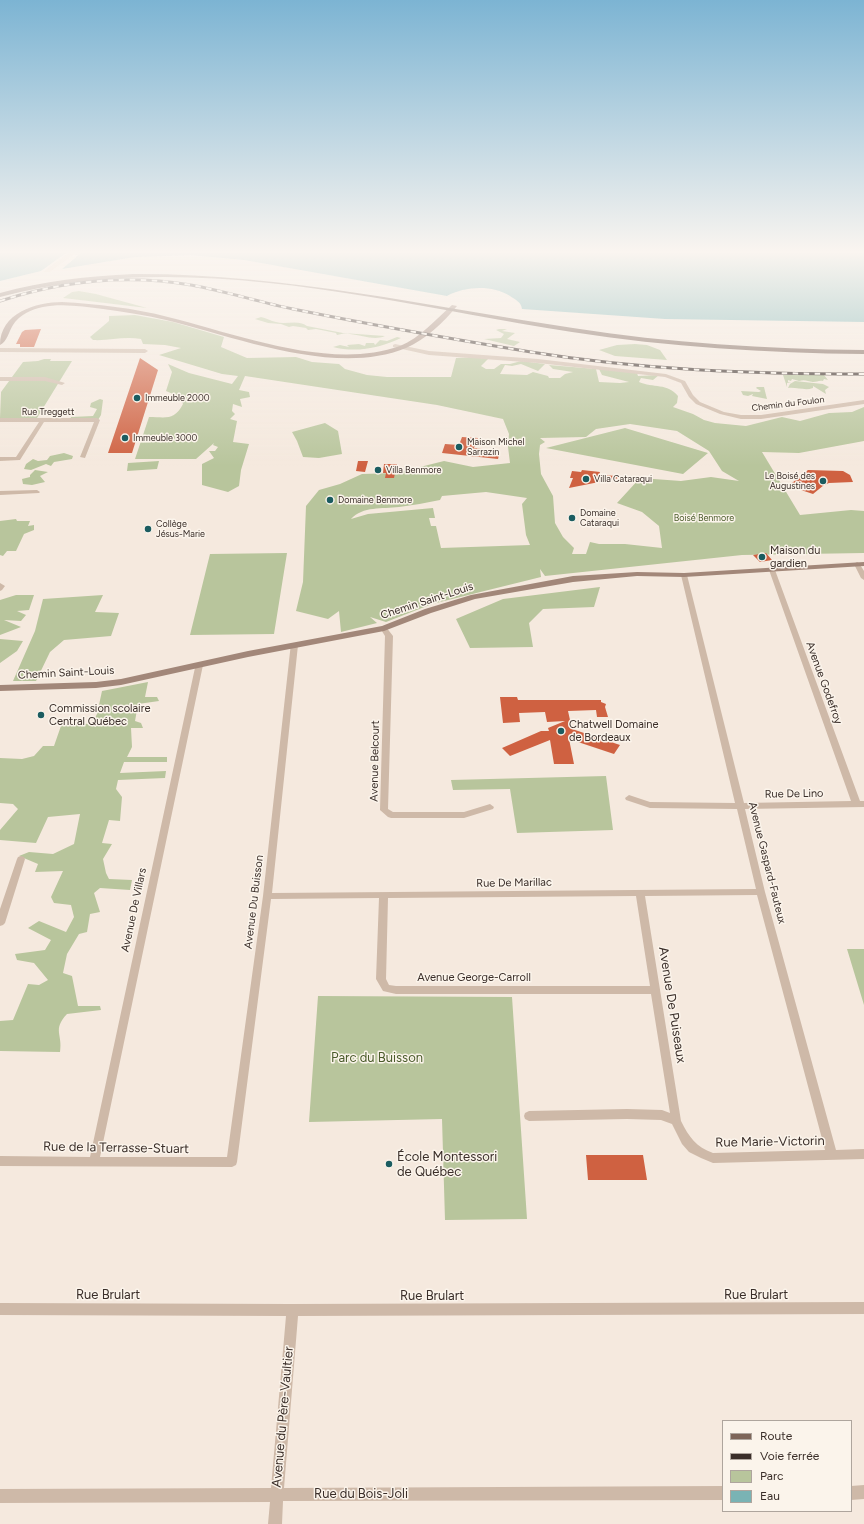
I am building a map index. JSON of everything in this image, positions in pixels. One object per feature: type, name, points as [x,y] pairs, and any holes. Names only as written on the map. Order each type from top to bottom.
[{"type":"main road","points":[[541,324],[573,330],[674,343],[761,350],[864,352]]},
{"type":"main road","points":[[561,324],[675,338],[765,344],[864,346]]},
{"type":"street","points":[[0,344],[11,324]]},
{"type":"street","points":[[187,324],[267,346],[341,356],[376,354],[398,347],[420,337],[432,324]]},
{"type":"street","name":"Chemin du Foulon","points":[[398,347],[429,353],[538,361],[666,376],[683,382],[691,396],[698,403],[722,413],[741,417],[761,417],[864,402]]},
{"type":"street","points":[[0,350],[145,351]]},
{"type":"street","points":[[0,379],[45,379],[62,383]]},
{"type":"street","name":"Rue Treggett","points":[[0,420],[97,420],[83,457]]},
{"type":"street","points":[[0,459],[18,459],[42,421]]},
{"type":"street","points":[[0,493],[37,492]]},
{"type":"street","points":[[861,564],[864,578]]},
{"type":"street","name":"Chemin Saint-Louis","points":[[0,688],[96,685],[121,682],[294,645],[384,628],[449,604],[474,597],[572,579],[622,575],[684,575],[861,564]]},
{"type":"street","name":"Avenue Godefroy","points":[[772,570],[860,803]]},
{"type":"street","name":"Avenue Gaspard-Fauteux","points":[[684,575],[740,806],[832,1155]]},
{"type":"street","points":[[0,585],[2,586],[0,589]]},
{"type":"street","name":"Avenue Belcourt","points":[[384,628],[389,636],[384,810],[390,815],[464,815],[490,807]]},
{"type":"street","name":"Avenue Du Buisson","points":[[232,1162],[267,896],[294,645]]},
{"type":"street","name":"Avenue De Villars","points":[[94,1161],[198,665]]},
{"type":"street","name":"Rue De Lino","points":[[629,798],[650,805],[740,806],[860,803]]},
{"type":"street","points":[[0,922],[21,859]]},
{"type":"street","name":"Rue De Marillac","points":[[267,896],[762,892]]},
{"type":"street","name":"Avenue De Puiseaux","points":[[640,894],[676,1121]]},
{"type":"street","name":"Avenue George-Carroll","points":[[384,896],[381,979],[386,988],[396,990],[655,990]]},
{"type":"street","points":[[529,1116],[634,1114],[662,1116],[676,1121]]},
{"type":"street","name":"Rue Marie-Victorin","points":[[676,1121],[687,1143],[699,1153],[713,1158],[864,1154]]},
{"type":"street","name":"Rue de la Terrasse-Stuart","points":[[0,1161],[232,1162]]},
{"type":"street","name":"Rue Brulart","points":[[0,1309],[292,1310],[864,1308]]},
{"type":"street","name":"Avenue du Père-Vaultier","points":[[275,1524],[292,1310]]},
{"type":"street","points":[[852,1492],[864,1492]]},
{"type":"street","name":"Rue du Bois-Joli","points":[[0,1496],[722,1493]]},
{"type":"green space","name":"Boisé Benmore","points":[[105,324],[180,324],[224,337],[221,347],[247,358],[296,357],[312,362],[339,364],[345,369],[367,375],[387,377],[451,377],[456,358],[479,357],[488,359],[481,366],[486,369],[494,369],[501,364],[510,364],[521,361],[545,364],[538,371],[521,364],[512,366],[505,365],[500,374],[527,375],[533,372],[548,376],[549,378],[560,378],[565,374],[573,372],[553,369],[549,365],[596,369],[599,382],[629,382],[602,375],[599,369],[637,373],[638,376],[659,375],[653,380],[641,378],[639,382],[670,389],[678,396],[677,403],[673,407],[693,414],[704,420],[715,423],[746,426],[782,417],[800,421],[829,413],[852,412],[864,407],[864,441],[799,453],[762,452],[800,515],[851,510],[864,511],[864,553],[742,555],[545,576],[540,569],[541,577],[432,604],[386,622],[370,617],[377,623],[341,632],[339,611],[328,619],[296,611],[303,582],[306,506],[319,490],[340,484],[362,474],[396,473],[444,461],[473,467],[510,463],[508,447],[509,434],[503,419],[437,405],[245,376],[239,390],[249,392],[250,397],[240,399],[242,407],[233,404],[232,411],[235,414],[230,419],[237,421],[233,442],[249,444],[241,470],[239,486],[228,492],[202,485],[202,464],[214,458],[209,451],[215,451],[218,447],[213,445],[214,443],[196,459],[135,459],[149,417],[173,416],[183,404],[180,397],[166,391],[172,372],[168,364],[189,373],[232,384],[238,376],[222,374],[159,355],[181,348],[165,345],[143,344],[141,339],[135,338],[93,340],[90,337]],"holes":[[[630,424],[677,431],[709,451],[722,471],[739,481],[711,477],[681,481],[640,478],[617,503],[642,512],[659,526],[662,548],[625,544],[599,544],[590,542],[586,554],[572,554],[574,548],[563,537],[555,523],[553,496],[541,474],[539,454],[540,445],[545,442],[540,438],[586,437],[596,429]],[[486,492],[527,498],[522,504],[526,535],[530,545],[441,548],[436,526],[431,526],[429,518],[435,518],[433,508],[368,514],[351,519],[367,510],[430,502],[440,500],[442,496]]]},
{"type":"green space","points":[[281,324],[303,324],[343,333],[385,336],[377,338],[348,334],[337,335],[336,333],[316,329],[308,330],[306,328],[293,326],[289,327]]},
{"type":"green space","points":[[507,329],[502,331],[515,333],[507,339],[520,342],[514,346],[484,339],[501,338],[504,334],[496,330]]},
{"type":"green space","points":[[397,337],[401,338],[376,347],[350,350],[333,347],[340,345],[349,347],[347,345],[359,344],[365,346],[366,343],[374,343],[375,345],[380,340],[387,341]]},
{"type":"green space","points":[[617,345],[647,345],[660,350],[667,360],[615,356],[599,350]]},
{"type":"green space","points":[[51,359],[50,361],[72,361],[37,418],[0,418],[1,392],[23,362]]},
{"type":"green space","points":[[783,375],[824,375],[828,380],[824,379],[823,381],[813,382],[792,379],[791,381],[788,380],[788,382],[791,382],[787,383],[787,387]]},
{"type":"green space","points":[[795,381],[823,384],[829,387],[825,390],[826,394],[813,386],[813,388],[807,389],[788,388],[790,384]]},
{"type":"green space","points":[[764,387],[767,399],[752,396],[753,394],[748,396],[743,395],[741,391],[761,391],[756,388]]},
{"type":"green space","points":[[100,399],[103,400],[101,415],[98,420],[70,420],[71,417],[93,416],[97,409],[90,407],[91,403]]},
{"type":"green space","points":[[325,423],[338,431],[342,454],[319,458],[303,457],[292,432]]},
{"type":"green space","points":[[625,428],[708,453],[683,474],[546,448]]},
{"type":"green space","points":[[64,453],[73,456],[72,459],[54,462],[51,466],[46,464],[31,470],[24,469],[26,464],[33,459],[38,461],[47,460],[50,456]]},
{"type":"green space","points":[[159,461],[157,469],[127,471],[128,463]]},
{"type":"green space","points":[[35,470],[48,472],[40,476],[45,482],[32,485],[23,484],[22,479],[30,477]]},
{"type":"green space","points":[[16,519],[17,521],[30,521],[28,526],[34,525],[34,530],[24,534],[16,551],[7,551],[3,556],[0,555],[0,521]]},
{"type":"green space","points":[[287,553],[274,634],[190,635],[210,554]]},
{"type":"green space","points":[[600,587],[594,607],[543,609],[529,623],[533,647],[470,648],[456,619],[503,599]]},
{"type":"green space","points":[[16,595],[34,595],[29,610],[17,611],[26,615],[21,621],[4,620],[21,627],[0,635],[0,600]]},
{"type":"green space","points":[[103,595],[95,612],[119,613],[111,636],[64,640],[50,652],[36,681],[13,681],[35,631],[43,599]]},
{"type":"green space","points":[[0,639],[23,641],[17,651],[0,663]]},
{"type":"green space","points":[[148,682],[145,697],[157,697],[159,701],[138,704],[135,721],[141,723],[143,728],[131,728],[132,747],[127,757],[167,757],[167,762],[124,762],[120,773],[166,771],[165,778],[118,780],[116,789],[122,797],[120,821],[109,820],[102,843],[112,844],[103,859],[109,879],[132,880],[130,890],[100,888],[94,893],[100,912],[90,914],[87,932],[79,934],[67,954],[63,973],[72,976],[78,1006],[100,1006],[101,1010],[67,1014],[59,1028],[61,1046],[60,1052],[0,1051],[0,1021],[13,1020],[28,984],[39,985],[48,980],[34,963],[17,960],[15,954],[45,950],[51,940],[28,928],[39,921],[66,932],[74,917],[71,905],[54,903],[51,897],[63,871],[35,872],[38,864],[19,856],[29,852],[53,854],[74,844],[80,814],[48,817],[36,843],[0,840],[0,830],[18,809],[13,804],[0,803],[0,758],[22,759],[34,756],[43,746],[54,746],[62,723],[92,724],[97,714],[102,691]]},
{"type":"green space","points":[[606,776],[613,830],[517,833],[510,789],[453,790],[451,780]]},
{"type":"green space","points":[[847,949],[864,949],[864,1005]]},
{"type":"green space","name":"Parc du Buisson","points":[[318,996],[512,997],[527,1219],[445,1220],[442,1119],[309,1122]]},
{"type":"building","points":[[41,329],[34,347],[20,347],[20,344],[16,344],[22,332],[25,330]]},
{"type":"building","points":[[140,358],[158,370],[132,453],[108,453]]},
{"type":"building","name":"Maison Michel Sarrazin","points":[[462,437],[478,438],[474,448],[500,451],[498,459],[442,453],[445,444],[459,445]]},
{"type":"building","points":[[358,461],[368,461],[365,472],[356,471]]},
{"type":"building","points":[[384,464],[397,464],[394,478],[385,478],[386,473],[383,473]]},
{"type":"building","name":"Villa Cataraqui","points":[[582,470],[600,472],[599,475],[619,476],[619,478],[569,488],[573,478],[570,478],[572,471],[581,472]]},
{"type":"building","name":"Le Boisé des Augustines","points":[[808,470],[843,471],[850,475],[853,482],[829,483],[813,494],[795,488],[792,483]]},
{"type":"building","name":"Maison du gardien","points":[[766,553],[772,560],[760,562],[753,555]]},
{"type":"building","name":"Chatwell Domaine de Bordeaux","points":[[500,697],[517,697],[518,700],[601,700],[601,702],[606,704],[605,707],[608,717],[597,717],[596,710],[568,711],[572,729],[620,745],[614,754],[569,739],[574,764],[554,764],[550,740],[510,756],[502,748],[541,731],[549,731],[548,728],[565,721],[547,722],[545,712],[519,713],[520,722],[503,723]]},
{"type":"building","points":[[586,1155],[643,1155],[647,1180],[588,1180]]},
{"type":"railway","points":[[370,324],[531,352],[614,363],[739,372],[864,374]]},
{"type":"place","name":"Immeuble 2000","points":[[137,398]]},
{"type":"place","name":"Immeuble 3000","points":[[125,438]]},
{"type":"place","name":"Maison Michel Sarrazin","points":[[459,447]]},
{"type":"place","name":"Villa Benmore","points":[[378,470]]},
{"type":"place","name":"Villa Cataraqui","points":[[586,479]]},
{"type":"place","name":"Le Boisé des Augustines","points":[[823,481]]},
{"type":"place","name":"Domaine Benmore","points":[[330,500]]},
{"type":"place","name":"Domaine Cataraqui","points":[[572,518]]},
{"type":"place","name":"Collège Jésus-Marie","points":[[148,529]]},
{"type":"place","name":"Maison du gardien","points":[[762,557]]},
{"type":"place","name":"Commission scolaire Central Québec","points":[[41,715]]},
{"type":"place","name":"Chatwell Domaine de Bordeaux","points":[[561,731]]},
{"type":"place","name":"École Montessori de Québec","points":[[389,1164]]}]
